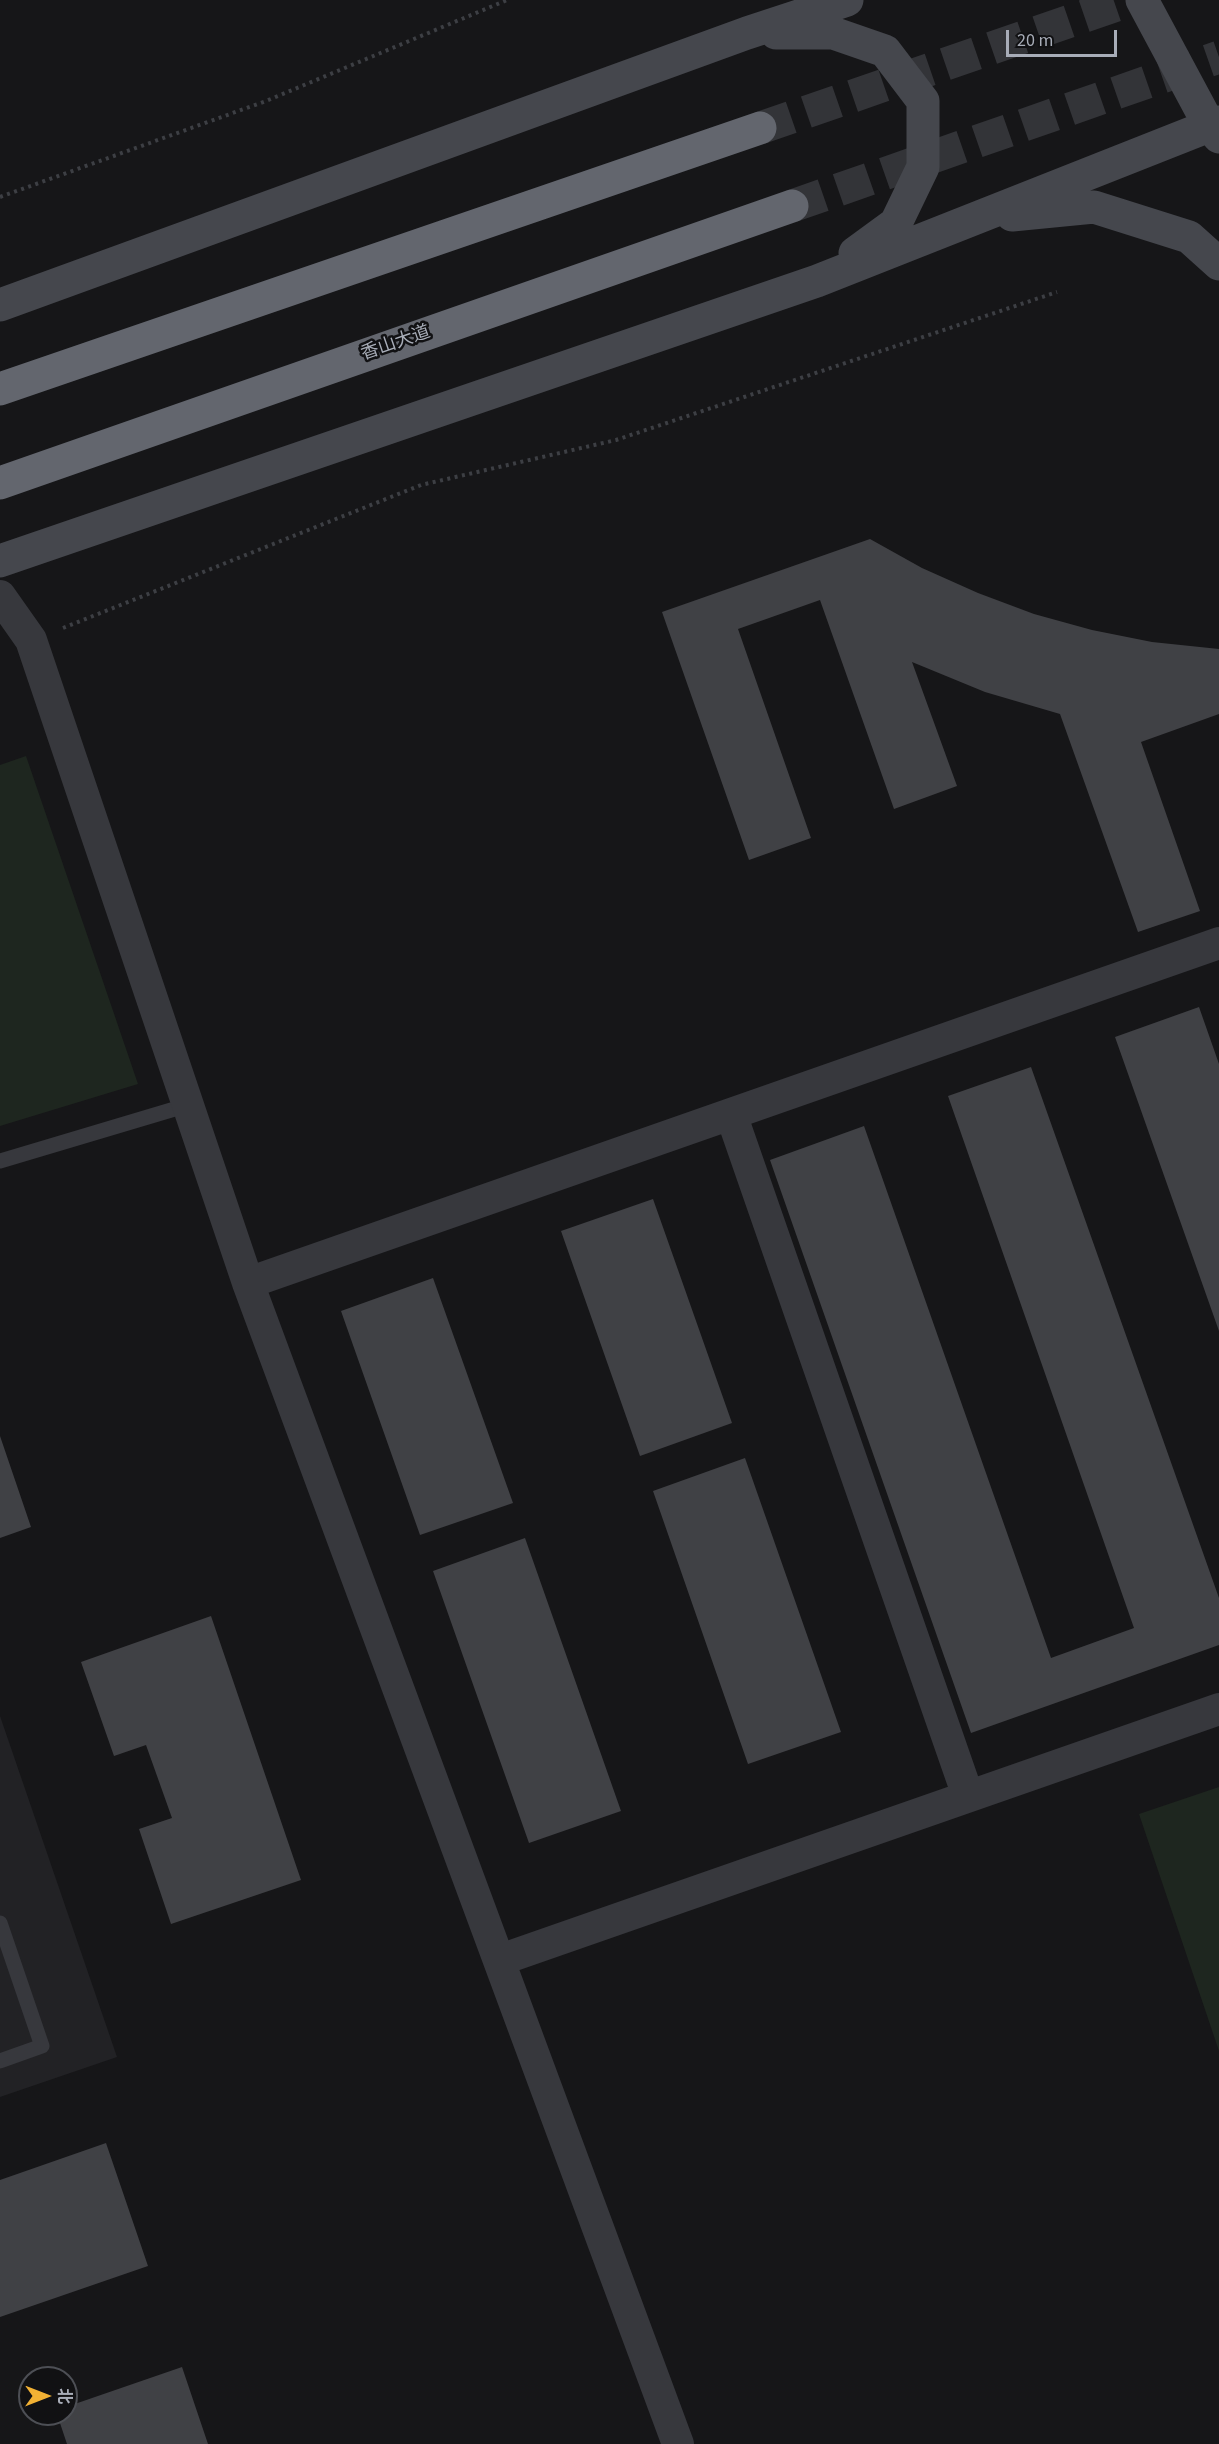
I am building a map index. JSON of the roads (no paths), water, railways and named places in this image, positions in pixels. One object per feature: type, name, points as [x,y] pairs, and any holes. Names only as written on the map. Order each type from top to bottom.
[{"type":"highway","points":[[0,389],[760,128]]},
{"type":"highway","name":"香山大道","points":[[0,483],[792,206]]},
{"type":"main road","points":[[0,305],[747,33],[847,0]]},
{"type":"main road","points":[[0,561],[817,281],[1216,128],[1142,0]]},
{"type":"main road","points":[[747,33],[833,33],[885,51],[923,101],[923,167],[896,223],[817,281]]},
{"type":"main road","points":[[975,219],[1094,207],[1189,237],[1219,264]]},
{"type":"street","points":[[0,596],[31,640],[248,1283],[678,2444]]},
{"type":"street","points":[[248,1283],[1219,943]]},
{"type":"street","points":[[731,1114],[968,1796]]},
{"type":"street","points":[[500,1960],[1219,1709]]},
{"type":"lane","points":[[0,1161],[188,1104]]},
{"type":"lane","points":[[0,1923],[42,2046],[0,2061]]},
{"type":"tunnel","points":[[760,128],[1131,0]]},
{"type":"tunnel","points":[[792,206],[1219,57]]}]
